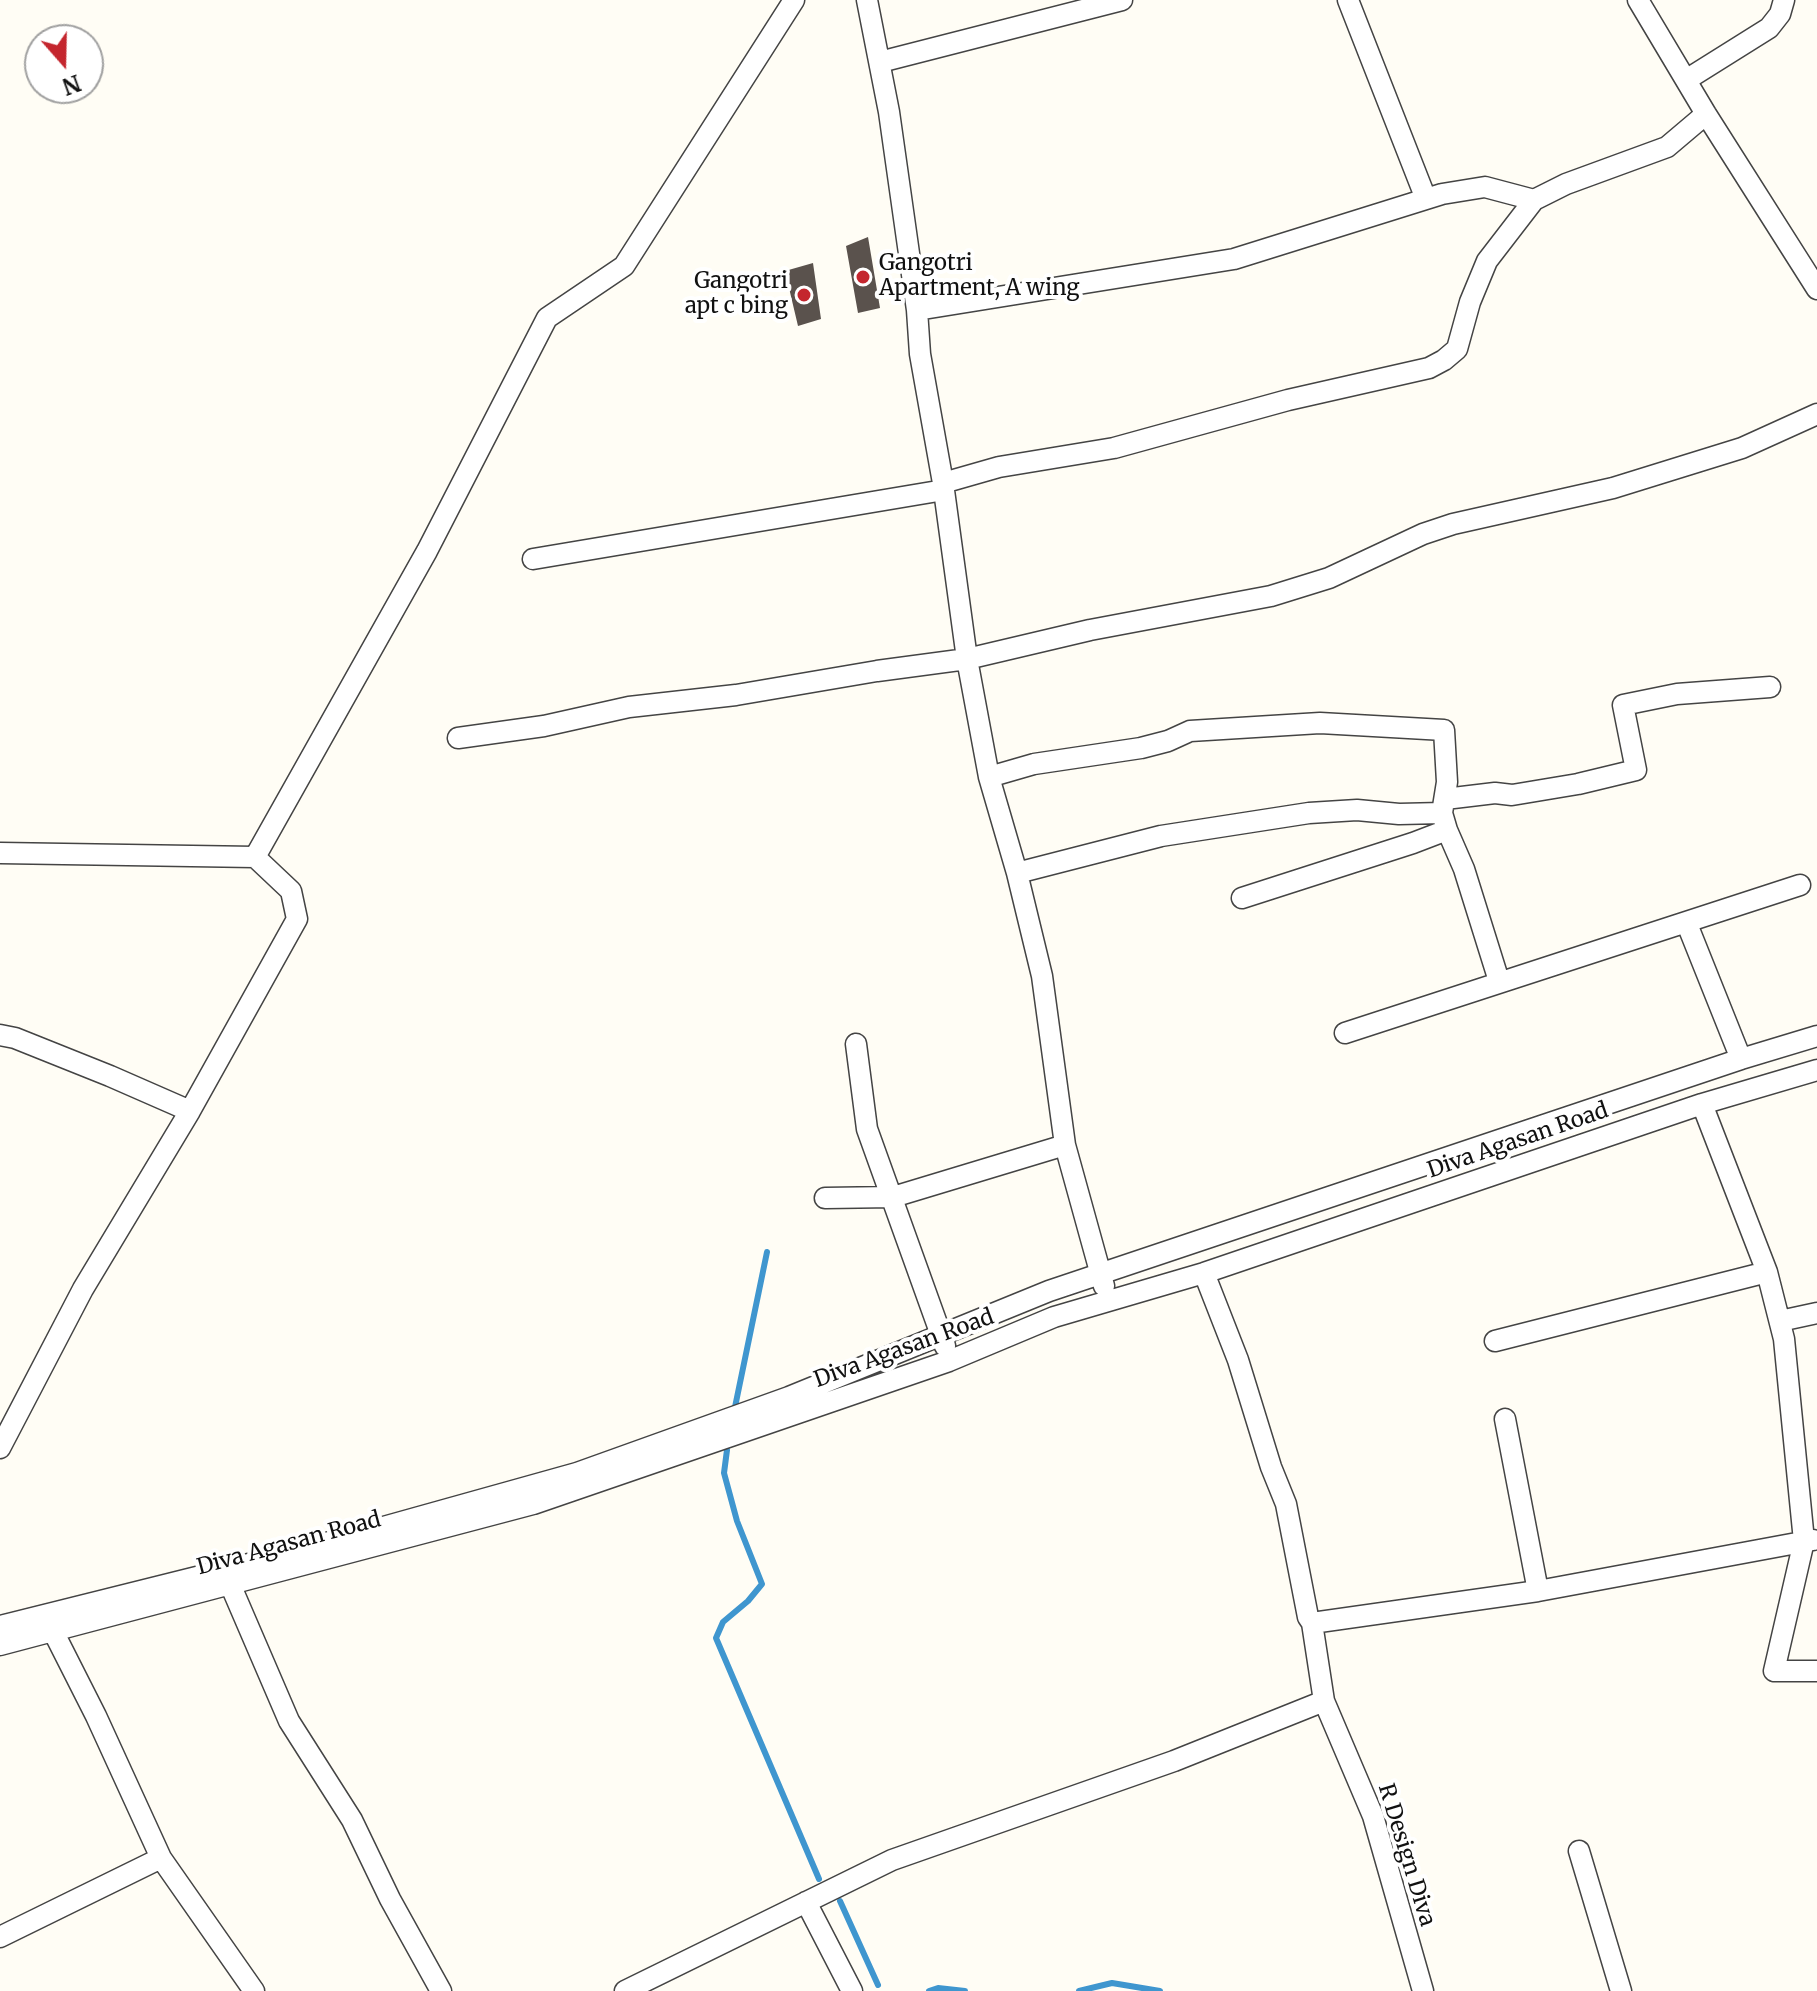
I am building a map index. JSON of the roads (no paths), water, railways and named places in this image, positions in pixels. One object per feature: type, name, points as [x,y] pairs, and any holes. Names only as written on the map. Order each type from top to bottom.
[{"type":"street","points":[[255,857],[427,551],[547,318],[624,266],[794,0]]},
{"type":"street","points":[[867,0],[889,112],[917,310],[920,354],[944,487],[967,659],[989,777],[1042,976],[1065,1145],[1108,1302]]},
{"type":"street","points":[[880,62],[1122,0]]},
{"type":"street","points":[[1348,0],[1426,199]]},
{"type":"street","points":[[1638,0],[1817,289]]},
{"type":"street","points":[[1686,80],[1769,28],[1780,14],[1784,0]]},
{"type":"street","points":[[533,559],[944,487],[999,467],[1114,448],[1288,400],[1429,368],[1457,349],[1470,302],[1487,261],[1534,200],[1566,184],[1667,147],[1706,114]]},
{"type":"street","points":[[917,310],[1234,259],[1426,199],[1485,187],[1534,200]]},
{"type":"street","points":[[458,738],[544,726],[629,707],[736,695],[967,659],[1090,630],[1271,596],[1329,578],[1412,539],[1453,524],[1613,488],[1742,448],[1817,414]]},
{"type":"street","points":[[1242,898],[1495,793],[1512,795],[1636,770],[1623,705],[1677,694],[1770,687]]},
{"type":"street","points":[[989,777],[1034,764],[1141,748],[1190,731],[1320,723],[1444,730],[1445,814],[1499,981]]},
{"type":"street","points":[[1017,873],[1161,836],[1309,813],[1357,810],[1445,814]]},
{"type":"street","points":[[0,853],[255,857],[291,891],[297,919],[190,1111],[83,1289],[0,1448]]},
{"type":"street","points":[[1345,1033],[1800,885]]},
{"type":"street","points":[[1687,924],[1741,1059]]},
{"type":"street","points":[[0,1035],[15,1038],[110,1076],[190,1111]]},
{"type":"street","points":[[0,1626],[269,1559],[577,1473],[789,1397],[942,1333],[1100,1273],[1817,1036]]},
{"type":"street","points":[[856,1044],[867,1129],[942,1333],[949,1361]]},
{"type":"street","name":"Diva Agasan Road","points":[[0,1645],[533,1504],[949,1361],[1054,1317],[1204,1273],[1702,1104],[1817,1070]]},
{"type":"street","points":[[1702,1104],[1767,1272],[1780,1321],[1811,1541],[1774,1671],[1817,1671]]},
{"type":"street","points":[[825,1198],[893,1197],[1065,1145]]},
{"type":"street","points":[[1495,1341],[1767,1272]]},
{"type":"street","name":"R Design Diva","points":[[1204,1273],[1238,1360],[1271,1467],[1286,1504],[1308,1617],[1312,1623],[1324,1701],[1373,1816],[1423,1991]]},
{"type":"street","points":[[1780,1321],[1817,1313]]},
{"type":"street","points":[[1505,1419],[1538,1591]]},
{"type":"street","points":[[1312,1623],[1538,1591],[1811,1541]]},
{"type":"street","points":[[230,1584],[289,1721],[352,1820],[390,1899],[441,1991]]},
{"type":"street","points":[[53,1631],[161,1858],[254,1991]]},
{"type":"street","points":[[625,1991],[892,1860],[1174,1761],[1324,1701]]},
{"type":"street","points":[[1579,1851],[1621,1991]]},
{"type":"street","points":[[0,1937],[161,1858]]},
{"type":"street","points":[[806,1902],[852,1991]]},
{"type":"waterway","points":[[735,1407],[767,1252]]},
{"type":"waterway","points":[[727,1450],[724,1473],[737,1521],[762,1584],[748,1601],[723,1622],[716,1638],[819,1879]]},
{"type":"waterway","points":[[840,1901],[878,1985]]},
{"type":"waterway","points":[[1079,1991],[1112,1983],[1160,1991]]},
{"type":"waterway","points":[[929,1991],[938,1988],[965,1991]]},
{"type":"place","name":"Gangotri Apartment, A wing","points":[[863,277]]},
{"type":"place","name":"Gangotri apt c bing","points":[[804,295]]}]
